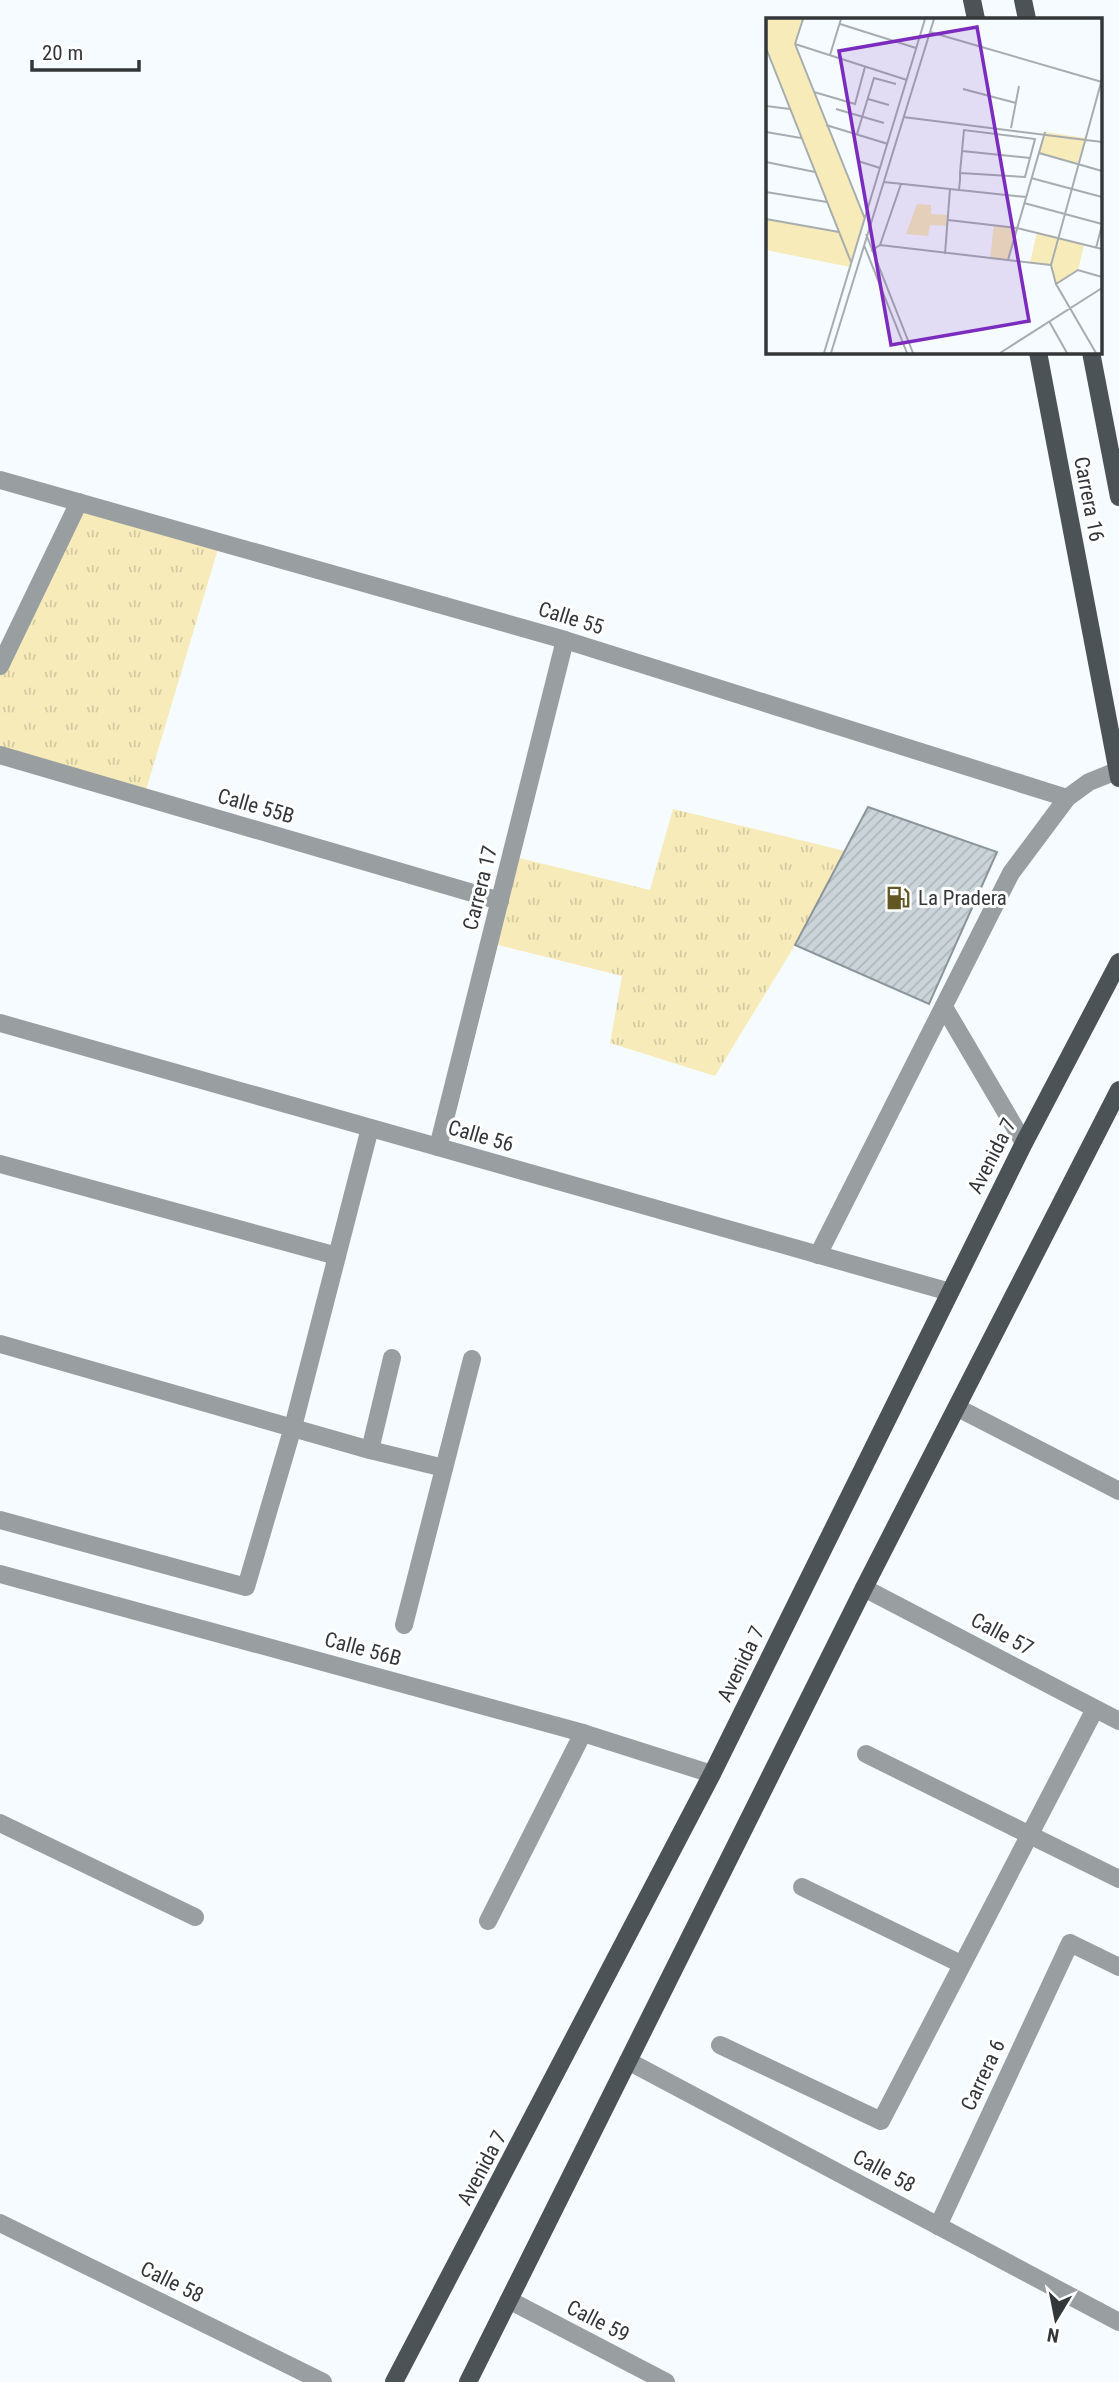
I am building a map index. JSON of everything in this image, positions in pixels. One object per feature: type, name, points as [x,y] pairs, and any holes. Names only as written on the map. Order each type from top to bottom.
[{"type":"main road","points":[[972,0],[976,18]]},
{"type":"main road","points":[[1023,0],[1027,18]]},
{"type":"main road","name":"Carrera 16","points":[[1038,354],[1118,773]]},
{"type":"main road","name":"Carrera 16","points":[[1091,354],[1119,497]]},
{"type":"main road","name":"Avenida 7","points":[[394,2382],[712,1774],[1024,1143],[1119,962]]},
{"type":"main road","points":[[468,2382],[864,1588],[1119,1090]]},
{"type":"street","name":"Calle 55","points":[[0,480],[565,640],[1067,798]]},
{"type":"street","points":[[0,666],[79,502]]},
{"type":"street","name":"Carrera 17","points":[[438,1147],[565,640]]},
{"type":"street","name":"Calle 55B","points":[[0,755],[500,901]]},
{"type":"street","points":[[818,1255],[1011,873],[1067,798],[1089,782],[1118,773]]},
{"type":"street","points":[[944,1007],[1024,1143]]},
{"type":"street","name":"Calle 56","points":[[0,1023],[950,1292]]},
{"type":"street","points":[[0,1520],[246,1587],[293,1427],[370,1128]]},
{"type":"street","points":[[0,1164],[337,1256]]},
{"type":"street","points":[[0,1344],[370,1450],[444,1468]]},
{"type":"street","points":[[370,1450],[392,1358]]},
{"type":"street","points":[[404,1625],[472,1359]]},
{"type":"street","points":[[958,1408],[1119,1491]]},
{"type":"street","name":"Calle 56B","points":[[0,1574],[583,1733],[712,1774]]},
{"type":"street","name":"Calle 57","points":[[864,1588],[1119,1721]]},
{"type":"street","points":[[720,2045],[881,2121],[1095,1709]]},
{"type":"street","points":[[488,1921],[583,1733]]},
{"type":"street","points":[[866,1754],[1119,1880]]},
{"type":"street","points":[[0,1823],[195,1917]]},
{"type":"street","points":[[802,1887],[961,1964]]},
{"type":"street","name":"Carrera 6","points":[[938,2226],[1070,1943],[1119,1967]]},
{"type":"street","name":"Calle 58","points":[[628,2062],[1119,2322]]},
{"type":"street","name":"Calle 58","points":[[0,2223],[323,2382]]},
{"type":"street","name":"Calle 59","points":[[509,2301],[666,2382]]},
{"type":"green space","points":[[79,502],[220,542],[144,797],[0,755],[0,666]]},
{"type":"green space","points":[[673,809],[845,851],[795,945],[715,1076],[610,1043],[622,976],[490,943],[511,856],[650,890]]},
{"type":"building","name":"La Pradera","points":[[868,807],[997,852],[929,1004],[795,945]]},
{"type":"place","name":"La Pradera","points":[[898,898]]}]
